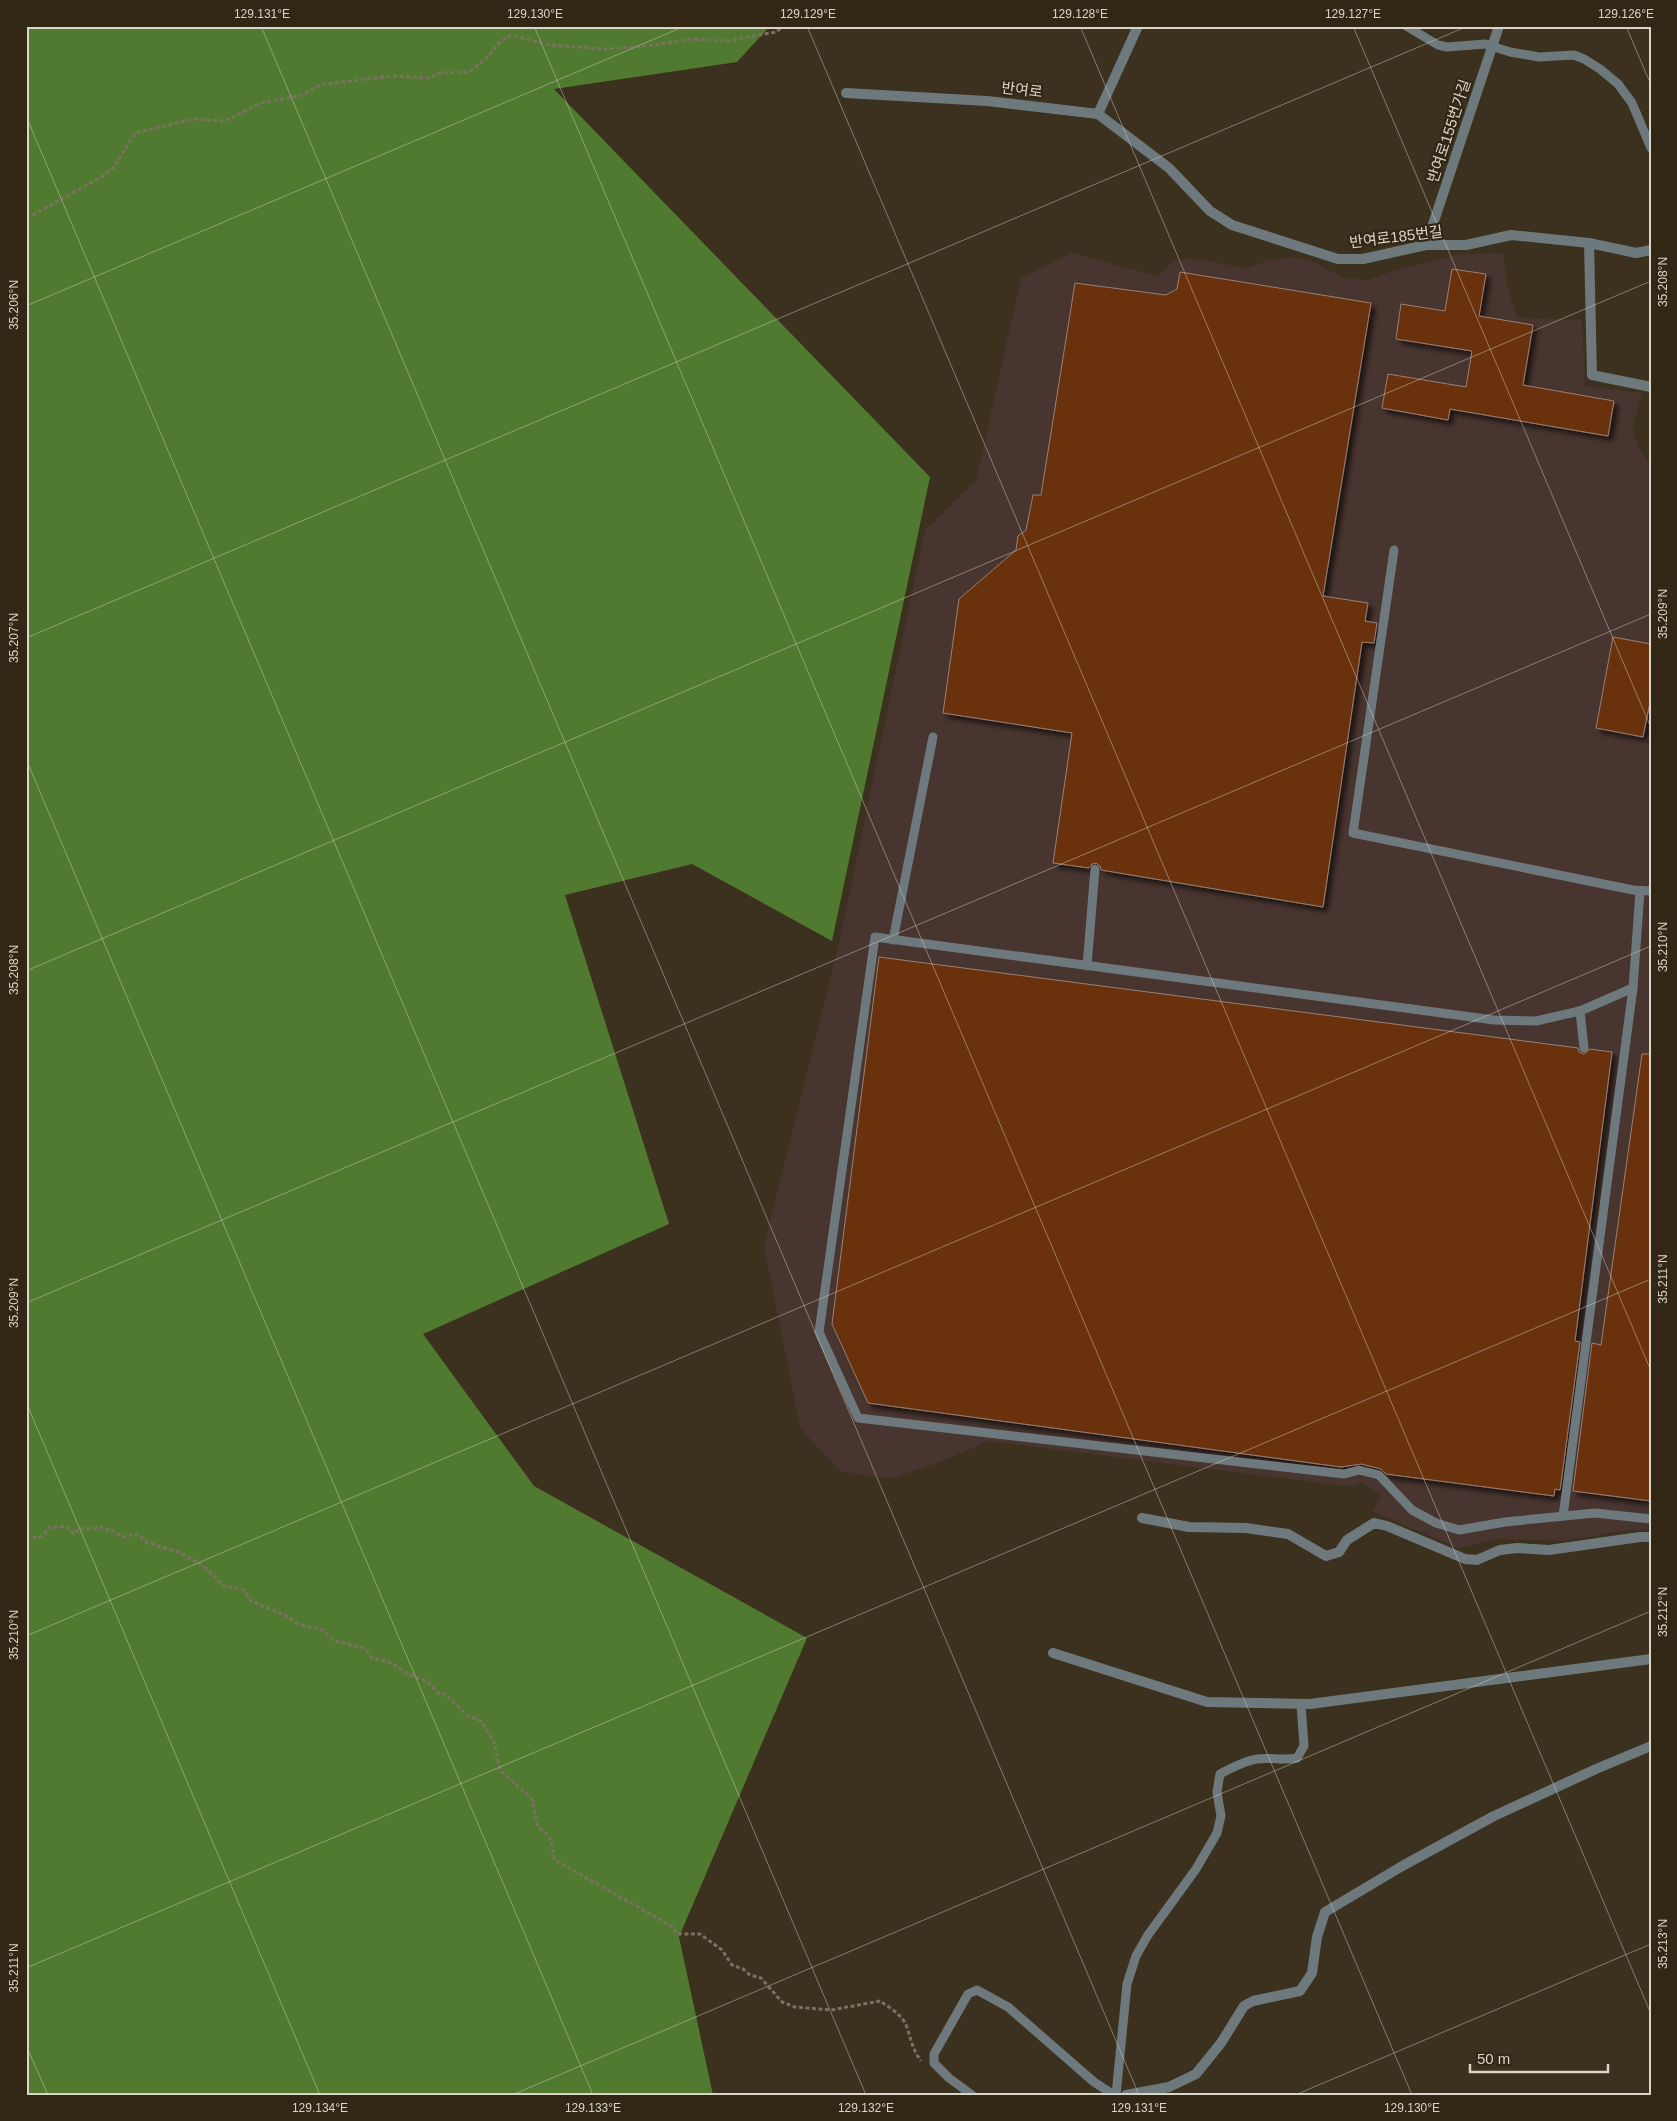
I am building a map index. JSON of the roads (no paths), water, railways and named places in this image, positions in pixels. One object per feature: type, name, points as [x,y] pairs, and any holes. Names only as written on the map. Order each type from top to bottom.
[{"type":"street","points":[[1098,114],[1138,26]]},
{"type":"street","name":"반여로155번가길","points":[[1426,245],[1499,26]]},
{"type":"street","name":"반여로","points":[[846,93],[987,101],[1098,114]]},
{"type":"street","name":"반여로185번길","points":[[1098,114],[1169,168],[1210,211],[1232,225],[1338,259],[1362,259],[1426,245],[1466,245],[1512,235],[1589,244],[1636,253],[1651,250]]},
{"type":"street","points":[[1589,244],[1592,375],[1651,387]]},
{"type":"street","points":[[1142,1518],[1189,1527],[1246,1528],[1288,1534],[1326,1556],[1339,1552],[1347,1540],[1374,1524],[1387,1526],[1465,1559],[1477,1560],[1500,1550],[1517,1548],[1549,1550],[1651,1537]]},
{"type":"street","points":[[1053,1653],[1207,1702],[1301,1704],[1651,1659]]},
{"type":"street","points":[[1126,2095],[1169,2087],[1196,2074],[1221,2043],[1244,2006],[1253,2000],[1300,1991],[1312,1973],[1317,1937],[1325,1912],[1404,1865],[1494,1816],[1651,1746]]},
{"type":"lane","points":[[1406,26],[1438,45],[1447,47],[1485,44],[1539,57],[1574,55],[1600,69],[1618,84],[1632,103],[1651,148]]},
{"type":"lane","points":[[1394,550],[1353,833],[1651,891]]},
{"type":"lane","points":[[893,940],[933,737]]},
{"type":"lane","points":[[1086,966],[1095,870]]},
{"type":"lane","points":[[1564,1516],[1633,988],[1640,890]]},
{"type":"lane","points":[[1633,988],[1580,1011],[1536,1021],[1494,1020],[875,937],[819,1332],[858,1418],[1344,1474],[1360,1470],[1379,1474],[1412,1510],[1436,1523],[1459,1530],[1505,1522],[1595,1514],[1651,1519]]},
{"type":"lane","points":[[1580,1011],[1584,1048]]},
{"type":"lane","points":[[972,2095],[934,2063],[934,2054],[968,1994],[977,1990],[1008,2006],[1094,2082],[1115,2095],[1128,1984],[1136,1956],[1148,1935],[1196,1870],[1217,1833],[1221,1816],[1217,1792],[1220,1774],[1241,1763],[1258,1759],[1285,1760],[1297,1758],[1304,1746],[1301,1704]]}]
